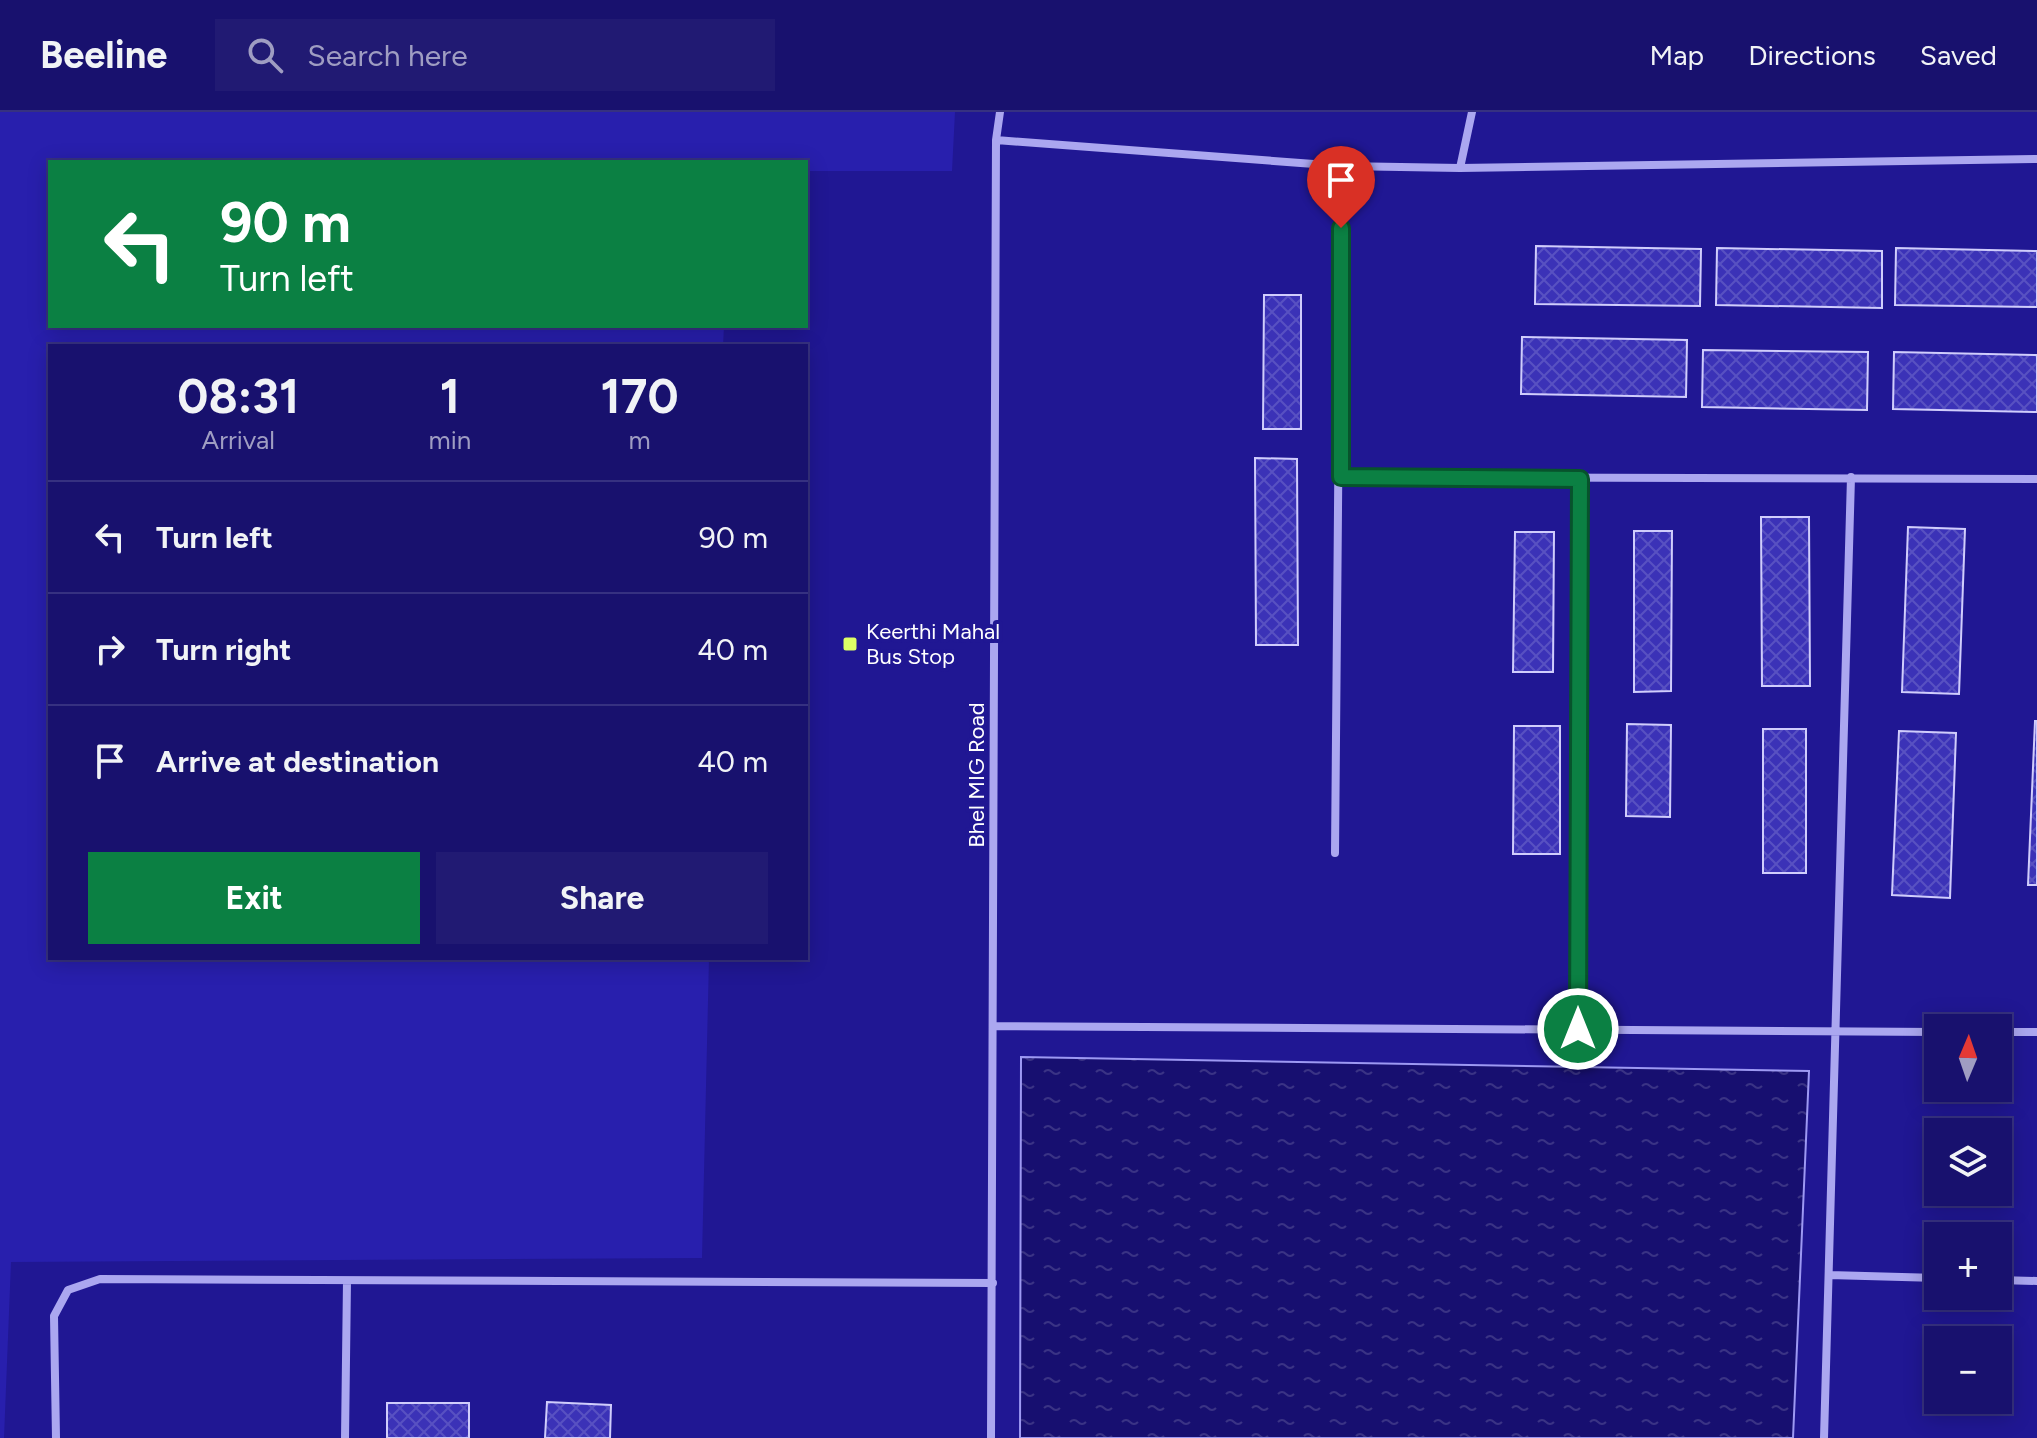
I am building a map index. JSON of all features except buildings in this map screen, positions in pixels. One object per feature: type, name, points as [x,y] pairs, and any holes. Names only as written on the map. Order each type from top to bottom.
[{"type":"street","name":"Bhel MIG Road","points":[[991,1438],[996,140],[1000,112]]},
{"type":"street","points":[[1460,168],[1472,112]]},
{"type":"street","points":[[996,140],[1341,166],[1460,168],[2037,159]]},
{"type":"street","points":[[1335,853],[1341,477],[1341,166]]},
{"type":"street","points":[[1341,477],[2037,479]]},
{"type":"street","points":[[1824,1438],[1838,1031],[1851,477]]},
{"type":"street","points":[[1578,1029],[1580,479]]},
{"type":"street","points":[[993,1026],[1924,1032]]},
{"type":"street","points":[[2012,1032],[2037,1032]]},
{"type":"street","points":[[1829,1275],[1924,1278]]},
{"type":"street","points":[[56,1438],[54,1316],[68,1290],[100,1279],[993,1283]]},
{"type":"street","points":[[2012,1280],[2037,1281]]},
{"type":"street","points":[[345,1438],[347,1281]]},
{"type":"shaded area","points":[[0,112],[955,112],[952,171],[808,171],[808,160],[48,160],[48,328],[724,328],[723,344],[48,344],[48,960],[709,960],[702,1258],[11,1262],[4,1438],[0,1438]]},
{"type":"water","points":[[1021,1057],[1809,1071],[1793,1438],[1020,1438]]},
{"type":"place","name":"Keerthi Mahal Bus Stop","points":[[850,644]]},
{"type":"route","points":[[1341,228],[1341,477],[1580,479],[1578,1029]]}]
